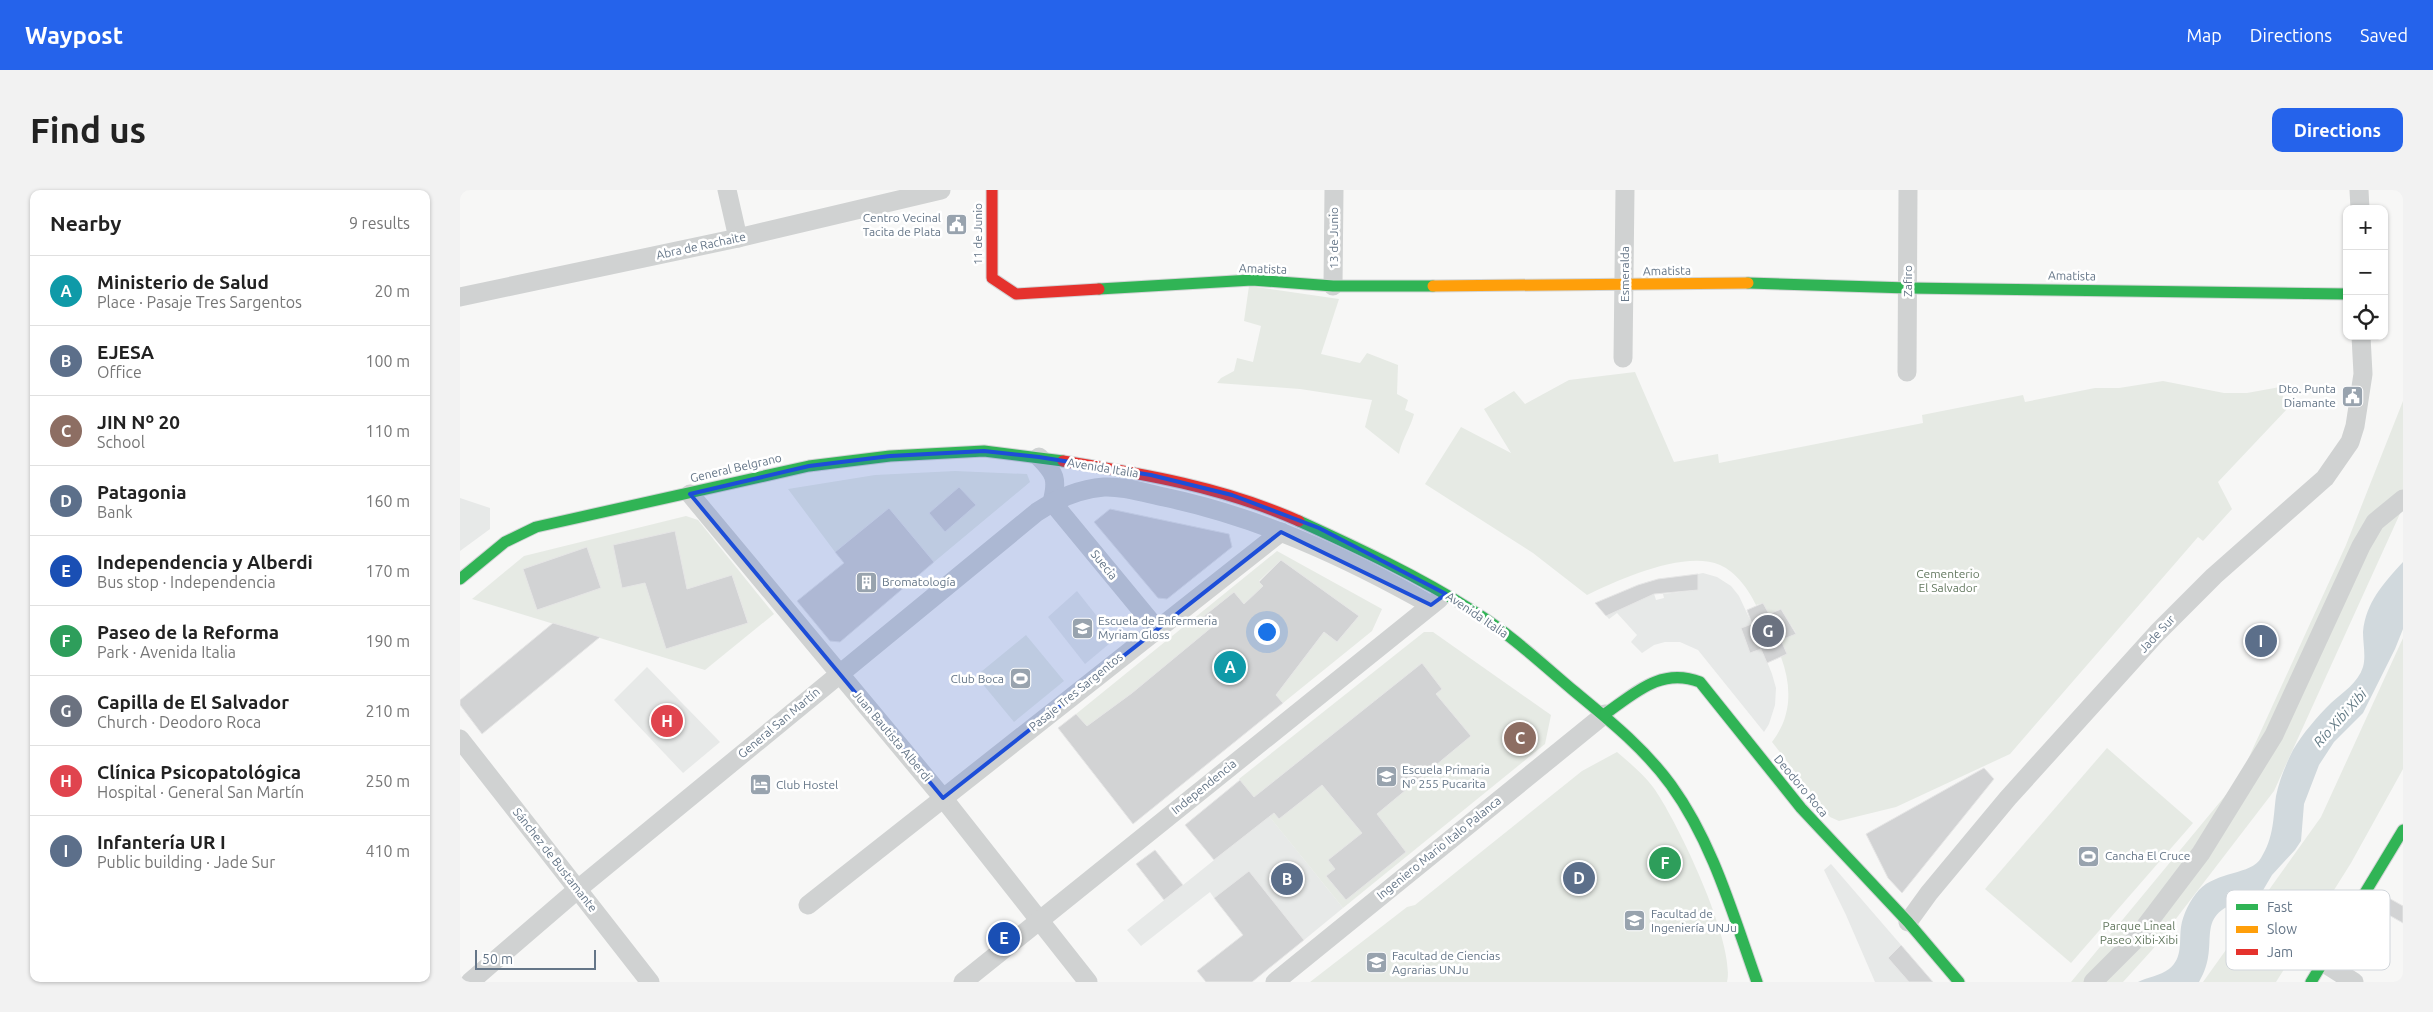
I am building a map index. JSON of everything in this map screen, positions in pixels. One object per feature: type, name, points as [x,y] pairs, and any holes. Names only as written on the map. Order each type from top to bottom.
[{"type":"street","points":[[727,190],[738,238]]},
{"type":"street","name":"Abra de Rachaite","points":[[460,297],[738,238],[941,190]]},
{"type":"street","name":"11 de Junio","points":[[992,190],[992,278]]},
{"type":"street","name":"13 de Junio","points":[[1333,286],[1334,190]]},
{"type":"street","name":"Esmeralda","points":[[1623,358],[1625,190]]},
{"type":"street","name":"Zafiro","points":[[1907,372],[1908,190]]},
{"type":"street","points":[[2359,190],[2360,205]]},
{"type":"street","name":"Amatista","points":[[992,278],[1016,294],[1252,280],[1333,286],[1625,286],[1763,283],[1908,288],[2343,294]]},
{"type":"street","name":"Jade Sur","points":[[1908,922],[1929,893],[2008,798],[2157,633],[2214,576],[2325,478],[2350,442],[2355,426],[2363,374],[2361,340]]},
{"type":"street","name":"General Belgrano","points":[[460,579],[498,546],[525,530],[690,494],[766,474],[809,466],[890,456],[984,451],[1039,457]]},
{"type":"street","points":[[1039,457],[1052,470],[1055,476],[1055,491],[1052,502]]},
{"type":"street","name":"Avenida Italia","points":[[1039,457],[1151,475],[1232,495],[1319,528],[1446,594],[1507,635],[1604,714],[1630,737],[1657,767],[1688,811],[1712,859],[1756,980]]},
{"type":"street","name":"Avenida Italia","points":[[1052,502],[1076,492],[1105,487],[1129,489],[1236,514],[1319,547],[1430,605]]},
{"type":"street","name":"Juan Bautista Alberdi","points":[[690,494],[944,798],[1088,982]]},
{"type":"street","points":[[2094,982],[2135,940],[2201,852],[2274,735],[2361,546],[2375,522],[2403,499]]},
{"type":"street","name":"Suecia","points":[[1052,502],[1156,628]]},
{"type":"street","name":"General San Martín","points":[[470,982],[578,889],[1037,512],[1052,502]]},
{"type":"street","name":"Pasaje Tres Sargentos","points":[[808,905],[1156,628],[1281,532]]},
{"type":"street","name":"Independencia","points":[[962,982],[1446,594]]},
{"type":"street","name":"Deodoro Roca","points":[[1604,714],[1661,678],[1684,676],[1700,682],[1801,808],[1908,922],[1959,982]]},
{"type":"street","name":"Ingeniero Mario Italo Palanca","points":[[1275,982],[1604,714]]},
{"type":"street","name":"Sánchez de Bustamante","points":[[460,739],[650,982]]},
{"type":"street","points":[[2367,890],[2403,830]]},
{"type":"street","points":[[2311,982],[2319,970]]},
{"type":"street","points":[[2335,970],[2354,982]]},
{"type":"highlighted area","points":[[984,451],[1039,457],[1151,475],[1232,495],[1319,528],[1446,594],[1431,605],[1281,532],[943,798],[690,494],[809,466],[890,456]]},
{"type":"shaded area","points":[[460,498],[490,508],[490,529],[460,551]]},
{"type":"shaded area","points":[[1703,573],[1717,577],[1731,586],[1739,596],[1752,624],[1741,628],[1751,652],[1762,649],[1772,674],[1776,688],[1775,705],[1769,724],[1764,732],[1698,650],[1680,642],[1665,642],[1654,645],[1642,653],[1631,642],[1637,635],[1617,613],[1609,619],[1603,612],[1641,599],[1636,586],[1650,581],[1656,600],[1664,598],[1663,594],[1698,590],[1698,574]]},
{"type":"shaded area","name":"Escuela de Enfermeria Myriam Gloss","points":[[1077,591],[1115,639],[1085,664],[1048,617]]},
{"type":"shaded area","points":[[647,667],[720,742],[683,773],[614,700]]},
{"type":"shaded area","points":[[1269,816],[1343,908],[1304,940],[1249,871],[1214,898],[1210,892],[1141,946],[1127,930]]},
{"type":"shaded area","points":[[1831,864],[1901,945],[1888,958],[1909,982],[1875,982],[1824,870]]},
{"type":"green space","points":[[1249,286],[1339,299],[1321,354],[1360,363],[1367,353],[1398,365],[1397,394],[1408,400],[1405,410],[1414,414],[1399,454],[1365,427],[1372,400],[1300,389],[1217,383],[1221,378],[1234,371],[1237,358],[1253,362],[1261,326],[1244,321]]},
{"type":"green space","name":"Cementerio El Salvador","points":[[1635,372],[1674,462],[1718,454],[1719,463],[1923,423],[1922,415],[2023,395],[2025,402],[2095,388],[2119,388],[2163,381],[2224,393],[2247,393],[2280,387],[2287,409],[2218,482],[2232,509],[2203,541],[2198,537],[2010,754],[1896,807],[1839,821],[1830,817],[1772,742],[1779,732],[1787,712],[1788,701],[1787,679],[1781,657],[1786,654],[1781,640],[1796,633],[1781,609],[1769,614],[1763,603],[1756,605],[1750,593],[1737,577],[1726,568],[1706,561],[1689,561],[1653,568],[1617,581],[1587,595],[1533,553],[1425,484],[1461,427],[1511,453],[1484,409],[1514,391],[1525,404],[1569,380]]},
{"type":"green space","name":"Parque Lineal Paseo Xibi-Xibi","points":[[2403,401],[2403,507],[2274,791],[2152,950],[2123,982],[2071,982],[2239,779],[2346,545]]},
{"type":"green space","points":[[955,471],[1027,474],[1030,482],[934,562],[889,508],[835,552],[788,489],[875,475]]},
{"type":"green space","points":[[686,516],[698,520],[774,614],[705,670],[472,599],[524,556]]},
{"type":"green space","points":[[1277,551],[1382,609],[1372,631],[1283,703],[1276,695],[1324,632],[1337,642],[1359,616],[1281,560],[1259,581],[1263,586],[1244,604],[1234,592],[1204,616],[1213,626],[1132,693],[1087,726],[1076,714]]},
{"type":"green space","points":[[1424,632],[1433,632],[1551,715],[1545,744],[1343,908],[1239,779]]},
{"type":"green space","name":"Club Boca","points":[[1026,635],[1064,681],[1014,722],[976,676]]},
{"type":"green space","points":[[2403,638],[2403,769],[2334,890],[2269,890],[2321,817]]},
{"type":"green space","name":"Cancha El Cruce","points":[[2107,748],[2193,823],[2071,963],[1985,889]]},
{"type":"green space","points":[[1617,752],[1641,773],[1653,787],[1676,826],[1689,853],[1714,912],[1723,940],[1727,964],[1727,982],[1310,982],[1407,907],[1415,905],[1582,771]]},
{"type":"green space","points":[[2226,950],[2226,970],[2284,970],[2276,982],[2203,982]]},
{"type":"water","name":"Río Xibi Xibi","points":[[2403,562],[2403,629],[2363,713],[2334,742],[2319,765],[2304,804],[2301,841],[2272,875],[2263,890],[2226,890],[2226,908],[2214,919],[2206,967],[2199,982],[2138,982],[2162,973],[2169,969],[2177,960],[2183,917],[2199,890],[2215,879],[2250,868],[2261,858],[2271,835],[2277,790],[2290,755],[2310,725],[2354,683],[2361,673],[2364,659],[2363,632],[2365,621],[2372,602],[2382,586]]},
{"type":"building","points":[[959,487],[976,505],[945,532],[929,513]]},
{"type":"building","name":"Bromatología","points":[[889,508],[934,562],[840,642],[830,641],[797,601],[844,563],[835,552]]},
{"type":"building","points":[[1110,509],[1229,534],[1232,547],[1167,599],[1158,598],[1094,522]]},
{"type":"building","points":[[675,531],[687,589],[732,575],[748,623],[666,649],[645,583],[622,588],[613,545]]},
{"type":"building","points":[[587,547],[601,588],[537,610],[523,569]]},
{"type":"building","points":[[1281,560],[1359,616],[1337,642],[1324,632],[1276,695],[1283,703],[1133,824],[1058,728],[1076,714],[1087,726],[1132,693],[1213,626],[1204,616],[1234,592],[1244,604],[1263,586],[1259,582]]},
{"type":"building","points":[[1698,574],[1698,590],[1654,594],[1606,616],[1595,603],[1638,585],[1658,579]]},
{"type":"building","points":[[1763,603],[1769,614],[1781,609],[1796,634],[1781,640],[1787,654],[1767,663],[1761,649],[1750,653],[1741,628],[1752,624],[1747,610]]},
{"type":"building","points":[[553,623],[600,637],[482,734],[460,705],[460,700]]},
{"type":"building","name":"Escuela Primaria Nº 255 Pucarita","points":[[1422,663],[1442,689],[1436,694],[1471,736],[1377,814],[1406,852],[1346,900],[1326,876],[1335,869],[1328,860],[1362,833],[1322,785],[1279,819],[1274,813],[1214,860],[1185,825],[1240,780],[1254,797]]},
{"type":"building","points":[[1526,722],[1537,735],[1516,754],[1504,741]]},
{"type":"building","points":[[1984,768],[1994,779],[1902,893],[1888,878],[1866,834]]},
{"type":"building","points":[[1155,850],[1183,885],[1164,900],[1136,864]]},
{"type":"building","points":[[1249,871],[1304,940],[1252,982],[1206,982],[1197,971],[1243,935],[1214,898]]},
{"type":"building","points":[[2390,899],[2403,906],[2403,923],[2390,916]]},
{"type":"building","points":[[1901,945],[1933,982],[1909,982],[1888,958]]},
{"type":"traffic: fast","points":[[1099,289],[1252,280],[1333,286],[1433,286]]},
{"type":"traffic: fast","points":[[1748,283],[1908,288],[2343,294]]},
{"type":"traffic: fast","points":[[460,579],[505,542],[536,527],[809,466],[890,456],[984,451],[1063,461]]},
{"type":"traffic: fast","points":[[1299,521],[1409,574],[1486,620],[1525,649],[1638,747],[1671,785],[1699,831],[1721,880],[1757,982]]},
{"type":"traffic: fast","points":[[1605,714],[1649,684],[1673,678],[1686,678],[1700,682],[1801,808],[1908,922],[1959,982]]},
{"type":"traffic: fast","points":[[2367,890],[2403,830]]},
{"type":"traffic: fast","points":[[2311,982],[2318,970]]},
{"type":"traffic: slow","points":[[1433,286],[1748,283]]},
{"type":"traffic: jam","points":[[992,190],[992,278],[1016,294],[1099,289]]},
{"type":"traffic: jam","points":[[1063,461],[1183,483],[1241,499],[1299,521]]},
{"type":"place","name":"Centro Vecinal Tacita de Plata","points":[[957,225]]},
{"type":"place","name":"Dto. Punta Diamante","points":[[2352,396]]},
{"type":"place","name":"Bromatología","points":[[866,582]]},
{"type":"place","name":"Escuela de Enfermeria Myriam Gloss","points":[[1082,628]]},
{"type":"place","name":"Capilla de El Salvador","points":[[1768,631]]},
{"type":"place","name":"Infantería UR I","points":[[2261,641]]},
{"type":"place","name":"Ministerio de Salud","points":[[1230,667]]},
{"type":"place","name":"Club Boca","points":[[1020,679]]},
{"type":"place","name":"Clínica Psicopatológica","points":[[667,721]]},
{"type":"place","name":"JIN Nº 20","points":[[1520,738]]},
{"type":"place","name":"Escuela Primaria Nº 255 Pucarita","points":[[1386,777]]},
{"type":"place","name":"Club Hostel","points":[[760,785]]},
{"type":"place","name":"Cancha El Cruce","points":[[2089,856]]},
{"type":"place","name":"Paseo de la Reforma","points":[[1665,863]]},
{"type":"place","name":"Patagonia","points":[[1579,878]]},
{"type":"place","name":"EJESA","points":[[1287,879]]},
{"type":"place","name":"Facultad de Ingeniería UNJu","points":[[1635,921]]},
{"type":"place","name":"Independencia y Alberdi","points":[[1004,938]]},
{"type":"place","name":"Facultad de Ciencias Agrarias UNJu","points":[[1376,963]]}]
